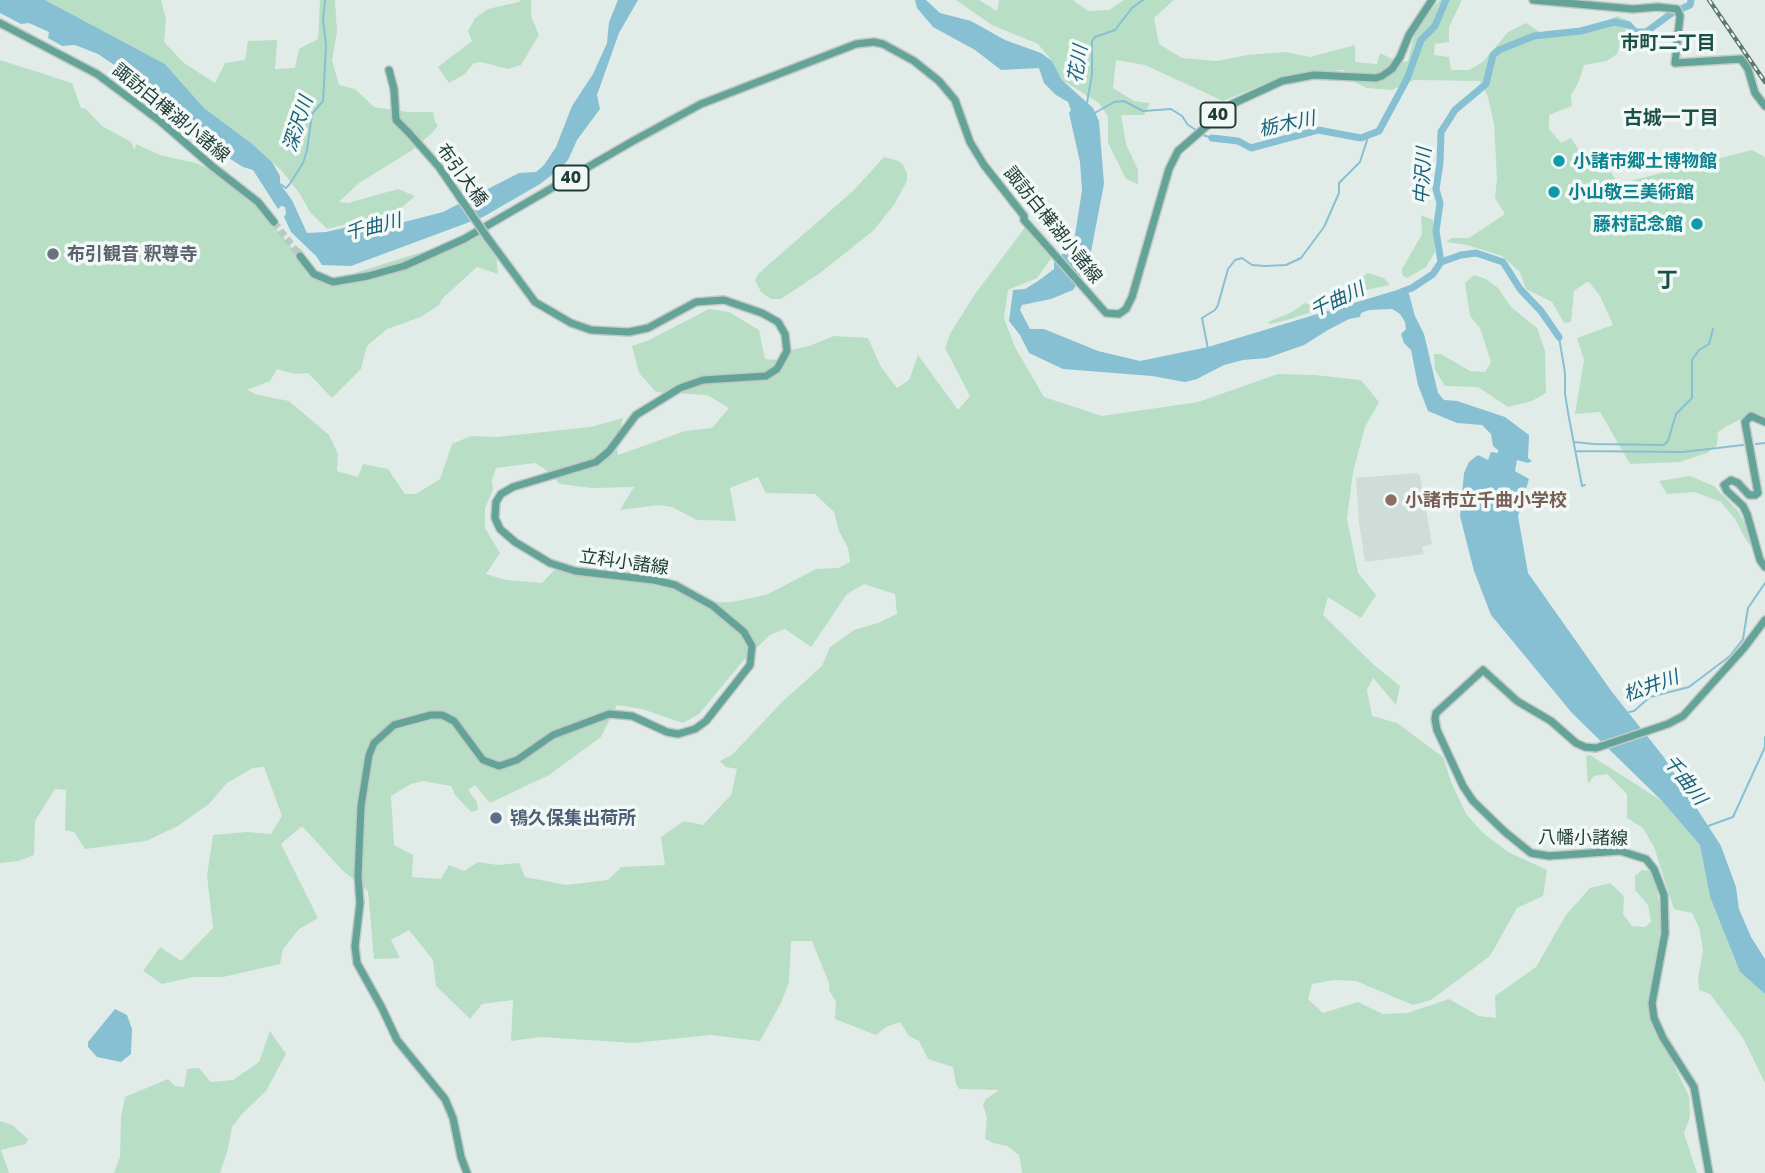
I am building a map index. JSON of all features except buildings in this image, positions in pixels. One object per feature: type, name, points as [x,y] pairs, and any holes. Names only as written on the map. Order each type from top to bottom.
[{"type":"main road","name":"諏訪白樺湖小諸線","points":[[300,256],[314,274],[333,282],[344,282],[404,266],[464,239],[701,104],[864,42],[883,44],[920,65],[939,81],[955,100],[970,142],[984,165],[1024,216],[1024,220],[1106,313],[1119,314],[1126,309],[1132,297],[1173,159],[1178,151],[1231,104],[1282,81],[1314,75],[1382,76],[1392,69],[1400,57],[1409,35],[1432,0]]},
{"type":"main road","points":[[1533,0],[1633,9],[1677,9],[1680,16],[1675,63],[1741,60],[1748,69],[1755,93],[1765,106]]},
{"type":"main road","name":"諏訪白樺湖小諸線","points":[[0,23],[79,64],[125,94],[252,197],[274,222]]},
{"type":"main road","name":"布引大橋","points":[[389,70],[394,89],[396,120],[435,162],[487,237]]},
{"type":"main road","name":"立科小諸線","points":[[467,1173],[453,1118],[445,1100],[397,1040],[357,963],[355,946],[360,903],[358,876],[361,817],[369,755],[374,743],[394,725],[418,717],[439,715],[458,724],[483,760],[499,766],[517,760],[553,735],[609,714],[632,716],[667,732],[678,734],[695,729],[706,721],[750,665],[752,646],[744,632],[712,607],[675,585],[575,571],[550,564],[504,534],[495,518],[496,502],[504,491],[513,486],[596,462],[609,451],[636,415],[680,388],[703,380],[766,376],[777,369],[787,351],[785,334],[778,323],[762,313],[724,300],[696,302],[658,323],[629,332],[591,330],[571,323],[535,302],[487,237]]},
{"type":"main road","points":[[1765,422],[1751,416],[1746,418],[1745,427],[1758,488],[1755,495],[1746,493],[1735,481],[1729,480],[1724,485],[1743,506],[1760,560],[1765,567]]},
{"type":"main road","name":"八幡小諸線","points":[[1709,1173],[1694,1087],[1663,1038],[1654,1018],[1653,1003],[1663,950],[1665,915],[1664,895],[1659,877],[1646,859],[1620,851],[1549,856],[1531,853],[1473,801],[1463,786],[1437,730],[1435,719],[1436,713],[1483,670],[1517,701],[1551,721],[1576,743],[1596,748],[1683,716],[1744,648],[1765,620]]},
{"type":"shaded area","name":"小諸市立千曲小学校","points":[[1417,473],[1420,476],[1432,544],[1422,547],[1424,554],[1365,562],[1356,478]]},
{"type":"green space","points":[[45,0],[161,0],[166,19],[164,42],[184,63],[215,83],[225,63],[245,60],[248,41],[277,40],[275,69],[295,68],[299,49],[318,39],[320,0],[335,0],[337,32],[332,60],[339,85],[355,89],[374,107],[407,112],[433,112],[438,125],[411,151],[359,183],[339,202],[348,203],[398,189],[415,196],[398,211],[327,229],[310,212],[282,171],[251,143],[204,108],[165,64]]},
{"type":"green space","points":[[520,0],[531,0],[531,16],[539,35],[521,65],[508,69],[481,62],[474,63],[465,74],[449,83],[438,67],[472,41],[468,31],[475,18],[488,9]]},
{"type":"green space","points":[[956,0],[979,0],[997,11],[999,0],[1073,0],[1088,11],[1109,10],[1124,0],[1174,0],[1154,18],[1159,44],[1182,58],[1217,61],[1285,52],[1310,57],[1355,45],[1355,62],[1377,64],[1380,53],[1399,62],[1408,61],[1415,32],[1440,0],[1462,0],[1449,27],[1449,42],[1435,44],[1434,55],[1449,57],[1451,70],[1469,70],[1483,62],[1508,32],[1526,23],[1546,36],[1580,34],[1617,16],[1629,21],[1617,54],[1607,61],[1584,65],[1571,95],[1572,106],[1549,115],[1549,129],[1561,143],[1571,138],[1579,150],[1587,153],[1592,150],[1596,156],[1600,154],[1618,184],[1752,150],[1765,157],[1765,417],[1755,412],[1727,426],[1718,432],[1717,445],[1707,453],[1680,462],[1630,464],[1600,412],[1575,414],[1584,360],[1577,338],[1613,325],[1600,296],[1589,282],[1574,291],[1571,322],[1564,323],[1552,302],[1526,289],[1520,272],[1502,256],[1467,245],[1446,242],[1452,238],[1469,238],[1505,214],[1495,198],[1497,178],[1494,124],[1488,97],[1480,81],[1414,80],[1392,90],[1367,88],[1354,82],[1343,70],[1285,75],[1223,101],[1145,65],[1116,60],[1113,88],[1134,101],[1150,103],[1144,115],[1121,115],[1126,144],[1138,170],[1138,184],[1126,179],[1108,143],[1108,117],[1099,103],[1062,80],[1052,61],[1038,44],[992,25]]},
{"type":"green space","points":[[0,60],[72,83],[81,108],[86,109],[102,126],[131,142],[135,150],[136,144],[160,155],[196,163],[212,170],[251,198],[293,249],[296,247],[303,250],[300,257],[326,282],[482,233],[496,254],[498,274],[477,267],[442,299],[439,305],[421,317],[387,329],[367,346],[361,369],[332,398],[308,373],[295,374],[277,369],[270,381],[247,390],[289,401],[329,435],[338,454],[337,471],[358,477],[363,464],[388,469],[405,494],[416,494],[440,479],[452,444],[471,436],[496,437],[591,427],[623,418],[616,442],[618,455],[685,431],[712,428],[729,408],[707,395],[656,392],[639,373],[632,346],[709,309],[729,312],[759,330],[765,359],[780,360],[787,351],[834,336],[868,338],[881,367],[897,388],[909,380],[918,355],[958,410],[970,396],[945,348],[950,334],[975,294],[1026,226],[1053,256],[1037,278],[1008,290],[1004,318],[1015,347],[1044,397],[1102,416],[1198,402],[1278,374],[1361,380],[1379,402],[1365,427],[1353,472],[1347,519],[1358,573],[1376,595],[1361,618],[1328,597],[1323,615],[1374,665],[1400,686],[1396,705],[1373,678],[1367,690],[1372,716],[1397,723],[1443,757],[1466,814],[1482,832],[1508,852],[1547,870],[1543,896],[1517,908],[1490,956],[1431,1000],[1413,1005],[1356,981],[1334,980],[1312,984],[1308,999],[1323,1013],[1358,1002],[1383,1014],[1407,1013],[1449,999],[1479,1016],[1496,1018],[1495,996],[1536,967],[1566,915],[1590,888],[1610,883],[1624,896],[1623,914],[1632,926],[1645,927],[1651,922],[1648,905],[1635,890],[1635,876],[1642,870],[1650,871],[1656,881],[1661,919],[1650,997],[1650,1016],[1689,1096],[1690,1117],[1684,1133],[1697,1173],[1022,1173],[1019,1155],[1007,1146],[985,1139],[987,1118],[983,1105],[986,1099],[999,1090],[959,1089],[953,1067],[928,1059],[919,1041],[909,1036],[900,1022],[886,1027],[876,1035],[835,1019],[836,1002],[829,990],[829,983],[812,941],[791,941],[789,982],[760,1041],[711,1035],[634,1043],[541,1037],[511,1041],[513,1000],[482,1004],[470,1019],[436,986],[433,960],[409,930],[391,940],[400,958],[374,959],[368,891],[343,871],[302,826],[281,844],[318,918],[299,929],[283,949],[280,964],[223,977],[193,977],[162,984],[143,971],[160,947],[181,961],[213,928],[207,875],[213,835],[247,832],[271,834],[282,816],[264,767],[253,768],[227,783],[209,804],[178,826],[146,841],[85,849],[74,832],[65,830],[66,790],[55,789],[35,821],[34,855],[19,861],[0,863]],"holes":[[[535,463],[560,484],[592,488],[634,487],[620,510],[659,505],[672,507],[697,520],[736,521],[730,488],[758,477],[766,493],[815,494],[834,512],[839,531],[848,548],[850,562],[838,568],[816,569],[766,595],[732,602],[702,603],[675,587],[555,569],[542,583],[506,580],[486,574],[500,553],[485,528],[485,508],[493,490],[492,480],[496,468]],[[864,584],[895,594],[897,614],[854,630],[830,647],[822,666],[781,703],[733,754],[720,761],[726,767],[737,769],[731,795],[703,825],[684,821],[661,837],[665,865],[621,867],[608,880],[566,885],[525,877],[519,863],[498,865],[478,862],[464,871],[449,865],[441,879],[412,877],[413,855],[394,845],[391,796],[411,784],[423,781],[451,786],[455,795],[471,812],[478,810],[477,802],[468,790],[475,785],[490,803],[549,775],[601,737],[617,705],[642,709],[683,723],[699,714],[742,662],[770,635],[785,629],[811,647],[847,594]]]},
{"type":"green space","points":[[884,157],[899,161],[903,165],[907,181],[894,205],[873,231],[820,273],[781,299],[771,299],[761,292],[755,280],[758,274],[853,191]]},
{"type":"green space","points":[[1421,215],[1433,220],[1435,252],[1426,267],[1407,278],[1403,276],[1402,269],[1422,234]]},
{"type":"green space","points":[[1368,273],[1384,278],[1390,285],[1361,291],[1345,301],[1287,320],[1270,324],[1268,322],[1305,303],[1312,306],[1339,299],[1348,288],[1357,288],[1362,277]]},
{"type":"green space","points":[[1474,275],[1486,279],[1498,288],[1511,307],[1537,328],[1545,351],[1546,393],[1532,401],[1508,407],[1478,387],[1445,386],[1435,370],[1434,354],[1441,354],[1470,371],[1485,372],[1491,362],[1480,328],[1470,316],[1465,283]]},
{"type":"green space","points":[[1690,476],[1714,486],[1738,511],[1749,531],[1752,547],[1721,502],[1694,492],[1667,494],[1659,481]]},
{"type":"green space","points":[[1590,755],[1662,801],[1700,845],[1710,897],[1740,972],[1765,994],[1765,1083],[1743,1038],[1710,994],[1699,990],[1703,950],[1699,927],[1692,913],[1674,909],[1654,847],[1643,828],[1627,818],[1627,794],[1607,774],[1594,776],[1588,784],[1586,756]]},
{"type":"green space","points":[[270,1031],[286,1054],[266,1091],[232,1127],[220,1173],[114,1173],[120,1157],[121,1117],[125,1097],[168,1079],[175,1086],[184,1087],[187,1069],[199,1068],[211,1082],[233,1080],[259,1062]]},
{"type":"green space","points":[[0,1121],[12,1125],[28,1139],[26,1144],[1,1150],[9,1173],[0,1173]]},
{"type":"water","name":"千曲川","points":[[0,0],[45,0],[165,64],[204,108],[272,162],[280,176],[280,184],[292,200],[307,233],[326,232],[369,222],[393,225],[443,212],[519,173],[536,172],[556,147],[572,106],[593,74],[607,43],[609,22],[618,0],[638,0],[619,33],[597,95],[600,109],[561,168],[540,184],[483,217],[351,266],[322,265],[291,232],[284,217],[285,207],[278,209],[253,170],[221,153],[212,135],[192,128],[157,99],[153,91],[98,54],[75,45],[62,46],[48,38],[49,32],[29,23],[21,24],[0,13]]},
{"type":"water","name":"千曲川","points":[[915,0],[926,0],[940,13],[971,21],[1005,40],[1041,53],[1052,61],[1062,80],[1093,108],[1099,121],[1104,184],[1090,257],[1085,263],[1085,272],[1073,290],[1051,299],[1022,305],[1020,310],[1030,329],[1044,329],[1098,351],[1140,361],[1208,347],[1407,287],[1415,316],[1424,334],[1438,393],[1444,400],[1457,401],[1505,417],[1529,435],[1528,458],[1532,461],[1528,463],[1517,460],[1515,471],[1529,479],[1518,516],[1528,573],[1612,692],[1663,756],[1721,846],[1736,887],[1739,909],[1751,937],[1765,959],[1765,994],[1740,972],[1710,897],[1700,845],[1662,801],[1572,713],[1491,615],[1474,571],[1460,516],[1464,473],[1469,462],[1478,455],[1488,460],[1491,452],[1498,453],[1498,450],[1493,446],[1491,434],[1482,425],[1457,423],[1428,411],[1418,385],[1411,350],[1404,343],[1401,334],[1406,329],[1400,314],[1392,309],[1369,310],[1304,345],[1267,358],[1224,365],[1185,382],[1152,376],[1063,369],[1029,353],[1009,321],[1013,290],[1025,289],[1038,281],[1054,269],[1054,261],[1073,248],[1082,190],[1080,162],[1069,113],[1071,110],[1068,102],[1044,83],[1039,68],[1001,70],[975,50],[933,27],[917,8]]},
{"type":"water","points":[[115,1009],[127,1015],[132,1029],[131,1054],[121,1062],[97,1057],[88,1047],[88,1042]]},
{"type":"waterway","name":"深沢川","points":[[280,184],[286,188],[303,163],[312,114],[323,101],[325,0]]},
{"type":"waterway","name":"花川","points":[[1087,103],[1092,74],[1092,41],[1095,37],[1115,30],[1132,8],[1143,0]]},
{"type":"waterway","name":"栃木川","points":[[1212,138],[1238,141],[1251,148],[1318,130],[1361,138],[1379,131],[1407,79],[1421,40],[1435,26],[1446,0]]},
{"type":"waterway","name":"中沢川","points":[[1401,292],[1433,274],[1441,262],[1436,231],[1440,203],[1436,189],[1441,132],[1455,110],[1486,84],[1493,55],[1534,36],[1581,31],[1614,22],[1629,25],[1635,32],[1646,32],[1672,13],[1690,5],[1691,0]]},
{"type":"waterway","name":"栃木川","points":[[1093,114],[1114,102],[1124,101],[1143,111],[1171,109],[1196,130]]},
{"type":"waterway","name":"栃木川","points":[[1203,135],[1212,138]]},
{"type":"waterway","points":[[1208,349],[1202,318],[1218,305],[1228,269],[1235,260],[1242,258],[1252,265],[1265,266],[1286,265],[1301,258],[1324,227],[1339,193],[1339,183],[1360,162],[1368,137]]},
{"type":"waterway","points":[[1441,262],[1476,253],[1503,262],[1520,289],[1541,311],[1559,337]]},
{"type":"waterway","points":[[1574,442],[1664,445],[1668,441],[1676,414],[1692,398],[1692,360],[1699,350],[1709,344],[1713,329]]},
{"type":"waterway","points":[[1559,337],[1569,418],[1582,486],[1585,485]]},
{"type":"waterway","points":[[1756,444],[1765,443]]},
{"type":"waterway","points":[[1576,451],[1683,452],[1743,445]]},
{"type":"waterway","name":"松井川","points":[[1629,712],[1650,697],[1689,687],[1730,656],[1743,639],[1748,608],[1765,583]]},
{"type":"waterway","points":[[1765,737],[1765,746]]},
{"type":"waterway","points":[[1708,826],[1733,817],[1765,747]]},
{"type":"tunnel","points":[[274,222],[300,256]]},
{"type":"railway","points":[[1709,0],[1765,82]]},
{"type":"place","name":"小諸市郷土博物館","points":[[1559,161]]},
{"type":"place","name":"小山敬三美術館","points":[[1554,192]]},
{"type":"place","name":"藤村記念館","points":[[1697,224]]},
{"type":"place","name":"布引観音 釈尊寺","points":[[53,254]]},
{"type":"place","name":"小諸市立千曲小学校","points":[[1391,500]]},
{"type":"place","name":"鴇久保集出荷所","points":[[496,818]]},
{"type":"district","name":"市町二丁目","points":[[1668,43]]},
{"type":"district","name":"古城一丁目","points":[[1671,118]]},
{"type":"district","name":"丁","points":[[1667,280]]}]
